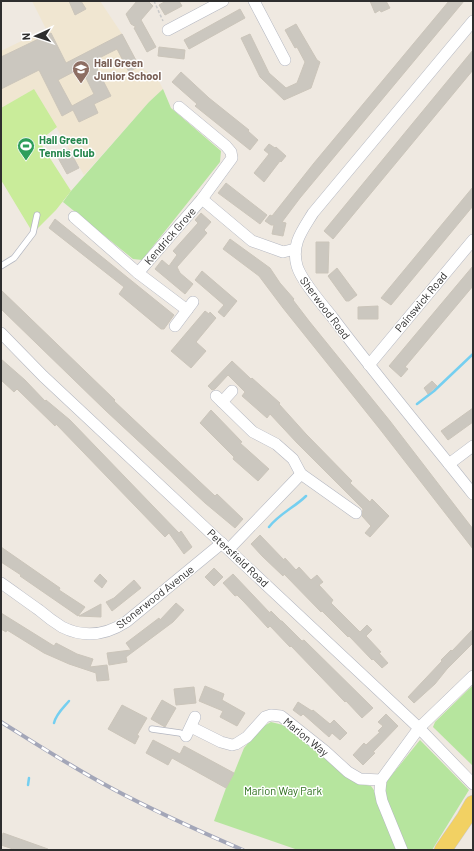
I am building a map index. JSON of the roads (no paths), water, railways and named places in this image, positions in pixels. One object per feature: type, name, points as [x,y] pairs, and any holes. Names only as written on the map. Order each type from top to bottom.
[{"type":"main road","points":[[443,850],[473,804]]},
{"type":"street","points":[[168,30],[223,1]]},
{"type":"street","points":[[254,1],[286,60]]},
{"type":"street","points":[[295,249],[301,233],[313,213],[473,21]]},
{"type":"street","name":"Kendrick Grove","points":[[138,273],[236,158],[226,146],[179,107]]},
{"type":"street","name":"Kendrick Grove","points":[[202,199],[252,241],[283,252],[295,249]]},
{"type":"street","name":"Kendrick Grove","points":[[74,217],[138,273],[190,306],[175,326]]},
{"type":"street","name":"Painswick Road","points":[[369,364],[473,240]]},
{"type":"street","name":"Sherwood Road","points":[[295,249],[297,266],[300,273],[369,364],[473,494]]},
{"type":"street","name":"Petersfield Road","points":[[1,333],[44,376],[419,728],[473,784]]},
{"type":"street","points":[[232,391],[219,399],[253,432],[276,444],[293,459],[300,474],[356,513]]},
{"type":"street","points":[[449,464],[473,446]]},
{"type":"street","name":"Stonerwood Avenue","points":[[1,583],[62,626],[76,632],[86,634],[104,633],[115,629],[225,546],[300,474]]},
{"type":"street","points":[[402,850],[382,801],[380,791],[381,780],[419,728],[473,676]]},
{"type":"street","name":"Marion Way","points":[[191,726],[221,742],[232,745],[236,744],[246,736],[265,717],[271,715],[281,716],[325,751],[348,772],[360,779],[381,780]]},
{"type":"lane","points":[[1,266],[14,258],[33,233],[37,215]]},
{"type":"lane","points":[[152,729],[180,733],[191,726]]},
{"type":"waterway","points":[[417,404],[434,391],[473,354]]},
{"type":"waterway","points":[[269,527],[277,518],[306,496]]},
{"type":"waterway","points":[[54,723],[58,714],[69,701]]},
{"type":"waterway","points":[[28,785],[29,778]]},
{"type":"railway","points":[[1,722],[71,765],[145,806],[243,850]]},
{"type":"place","name":"Hall Green Junior School","points":[[81,84]]},
{"type":"place","name":"Hall Green Tennis Club","points":[[26,161]]},
{"type":"park label","name":"Marion Way Park","points":[[283,791]]}]
